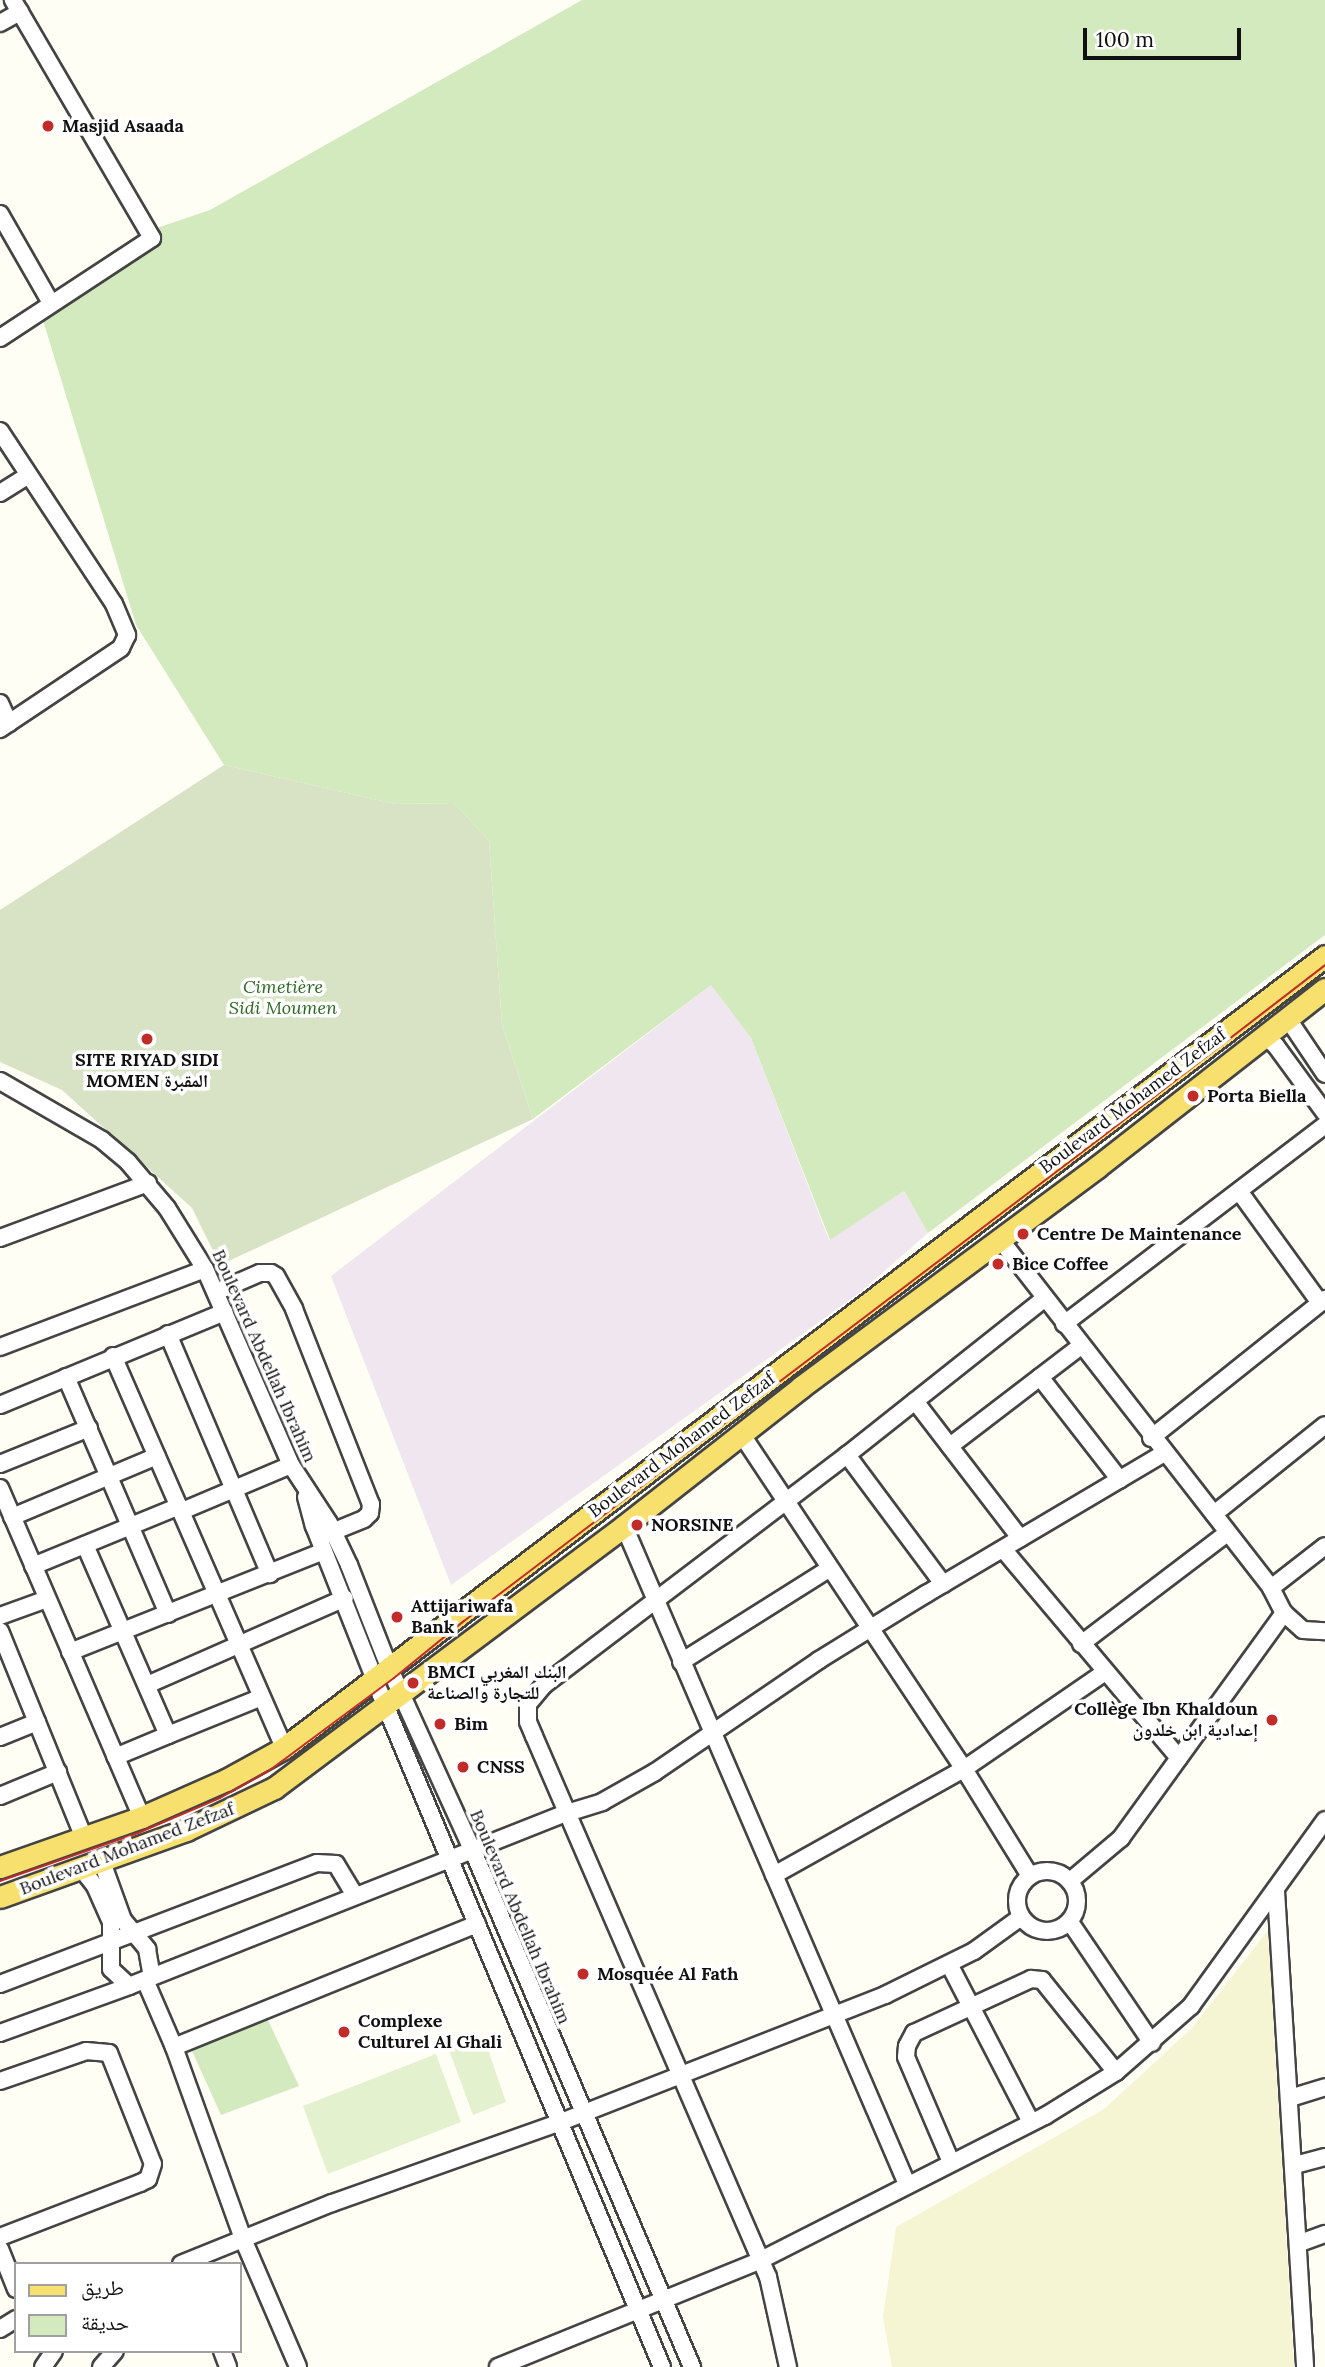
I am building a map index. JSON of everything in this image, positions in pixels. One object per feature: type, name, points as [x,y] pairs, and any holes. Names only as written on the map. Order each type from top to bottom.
[{"type":"main road","name":"Boulevard Mohamed Zefzaf","points":[[0,1867],[142,1817],[226,1780],[284,1748],[1325,956]]},
{"type":"main road","name":"Boulevard Mohamed Zefzaf","points":[[0,1896],[186,1830],[256,1798],[307,1765],[999,1238],[1097,1167],[1325,989]]},
{"type":"street","points":[[0,23],[16,6],[152,238],[0,338]]},
{"type":"street","points":[[0,214],[51,303]]},
{"type":"street","points":[[0,431],[122,618],[127,635],[121,648],[4,726],[0,703]]},
{"type":"street","points":[[0,493],[27,476]]},
{"type":"street","points":[[1289,1019],[1325,1074]]},
{"type":"street","points":[[1265,1036],[1276,1046],[1325,1113]]},
{"type":"street","name":"Boulevard Abdellah Ibrahim","points":[[0,1082],[102,1140],[148,1183],[205,1269],[291,1465],[304,1488],[394,1699],[473,1851],[692,2367]]},
{"type":"street","points":[[1064,1324],[1325,1125]]},
{"type":"street","points":[[0,1238],[148,1183]]},
{"type":"street","points":[[1151,1438],[1323,1301],[1239,1191]]},
{"type":"street","points":[[999,1238],[1151,1438],[1271,1588],[1284,1613],[1303,1630],[1325,1631]]},
{"type":"street","points":[[0,1348],[205,1269]]},
{"type":"street","points":[[70,1652],[270,1574],[370,1513],[371,1501],[294,1309],[276,1276],[260,1273],[216,1292]]},
{"type":"street","points":[[788,2367],[772,2291],[528,1721],[528,1704],[544,1685],[847,1455],[1044,1299]]},
{"type":"street","points":[[0,1405],[113,1356],[225,1312]]},
{"type":"street","points":[[168,1334],[232,1490],[270,1574]]},
{"type":"street","points":[[950,1446],[1081,1346]]},
{"type":"street","points":[[113,1356],[284,1748]]},
{"type":"street","points":[[66,1377],[168,1614]]},
{"type":"street","points":[[1040,1377],[1120,1480]]},
{"type":"street","points":[[915,1401],[1020,1538]]},
{"type":"street","points":[[1214,1514],[1325,1425]]},
{"type":"street","points":[[0,1464],[89,1428]]},
{"type":"street","points":[[743,1435],[784,1501],[964,1769],[1030,1876]]},
{"type":"street","points":[[0,2033],[129,1986],[625,1790],[943,1584],[1164,1454]]},
{"type":"street","points":[[847,1455],[943,1584]]},
{"type":"street","points":[[12,1517],[157,1456]]},
{"type":"street","points":[[33,1566],[291,1465]]},
{"type":"street","points":[[0,1488],[142,1817]]},
{"type":"street","points":[[624,1526],[907,2185]]},
{"type":"street","points":[[1081,1644],[1227,1533]]},
{"type":"street","name":"Boulevard Abdellah Ibrahim","points":[[326,1540],[345,1598],[382,1671]]},
{"type":"street","points":[[85,1545],[168,1735]]},
{"type":"street","points":[[1271,1588],[1325,1546]]},
{"type":"street","points":[[1003,1549],[1179,1758]]},
{"type":"street","points":[[681,1662],[830,1568]]},
{"type":"street","points":[[147,1685],[345,1598]]},
{"type":"street","points":[[0,1616],[47,1599]]},
{"type":"street","points":[[1070,1881],[1121,1838],[1284,1613]]},
{"type":"street","points":[[0,1631],[84,1839]]},
{"type":"street","points":[[774,1875],[964,1769],[1105,1672]]},
{"type":"street","points":[[114,1757],[262,1697]]},
{"type":"street","name":"Boulevard Abdellah Ibrahim","points":[[394,1699],[449,1861],[662,2367]]},
{"type":"street","points":[[0,1737],[37,1722]]},
{"type":"street","points":[[0,1796],[58,1772]]},
{"type":"street","points":[[498,2367],[519,2364],[759,2261],[1031,2122],[1116,2072],[1191,2006],[1325,1820]]},
{"type":"street","points":[[0,1984],[325,1861],[336,1864],[355,1896]]},
{"type":"street","points":[[91,1865],[132,1932],[147,1949],[148,1978],[243,2239],[298,2367]]},
{"type":"street","points":[[91,1865],[113,1928],[111,1969],[129,1986]]},
{"type":"street","points":[[1051,1871],[1070,1881],[1077,1894],[1077,1909],[1070,1922],[1058,1930],[1044,1932],[1030,1927],[1021,1917],[1017,1895],[1030,1876],[1051,1871]]},
{"type":"street","points":[[1276,1891],[1306,2367]]},
{"type":"street","points":[[186,2262],[356,2194],[561,2122],[835,2015],[974,1951],[1021,1917]]},
{"type":"street","points":[[1070,1922],[1152,2043]]},
{"type":"street","points":[[174,2047],[477,1924]]},
{"type":"street","points":[[948,1964],[1031,2122]]},
{"type":"street","points":[[951,2162],[906,2057],[906,2046],[914,2034],[1031,1979],[1042,1980],[1116,2072]]},
{"type":"street","points":[[0,2081],[86,2051],[109,2053],[153,2164],[148,2179],[0,2237]]},
{"type":"street","points":[[1290,2098],[1325,2087]]},
{"type":"street","points":[[1295,2165],[1325,2157]]},
{"type":"street","points":[[1300,2243],[1325,2234]]},
{"type":"street","points":[[0,2249],[14,2284]]},
{"type":"street","points":[[101,2367],[113,2353]]},
{"type":"shaded area","points":[[711,985],[751,1038],[829,1240],[904,1191],[928,1233],[858,1294],[451,1585],[331,1276]]},
{"type":"green space","points":[[582,0],[1325,0],[1325,935],[928,1233],[904,1191],[830,1240],[751,1038],[711,985],[533,1119],[502,1025],[489,841],[454,803],[395,804],[224,765],[136,625],[39,307],[157,228],[210,210]]},
{"type":"green space","name":"Cimetière Sidi Moumen","points":[[224,765],[395,804],[454,803],[489,841],[502,1025],[533,1119],[220,1265],[192,1208],[62,1090],[0,1062],[0,910]]},
{"type":"green space","points":[[1268,1930],[1294,2367],[892,2367],[883,2317],[896,2227],[1104,2109],[1192,2028]]},
{"type":"green space","points":[[267,2018],[299,2086],[221,2115],[192,2051]]},
{"type":"green space","points":[[484,2038],[506,2102],[473,2115],[449,2050]]},
{"type":"green space","points":[[436,2054],[461,2122],[328,2174],[303,2106]]},
{"type":"tram line","points":[[0,1881],[138,1833],[220,1798],[270,1770],[1325,965]]},
{"type":"place","name":"Masjid Asaada","points":[[48,126]]},
{"type":"place","name":"SITE RIYAD SIDI MOMEN المقبرة","points":[[147,1039]]},
{"type":"place","name":"Porta Biella","points":[[1193,1096]]},
{"type":"place","name":"Centre De Maintenance","points":[[1023,1234]]},
{"type":"place","name":"Bice Coffee","points":[[998,1264]]},
{"type":"place","name":"NORSINE","points":[[637,1525]]},
{"type":"place","name":"Attijariwafa Bank","points":[[397,1617]]},
{"type":"place","name":"BMCI البنك المغربي للتجارة والصناعة","points":[[413,1683]]},
{"type":"place","name":"Collège Ibn Khaldoun إعدادية ابن خلدون","points":[[1272,1720]]},
{"type":"place","name":"Bim","points":[[440,1724]]},
{"type":"place","name":"CNSS","points":[[463,1767]]},
{"type":"place","name":"Mosquée Al Fath","points":[[583,1974]]},
{"type":"place","name":"Complexe Culturel Al Ghali","points":[[344,2032]]}]
